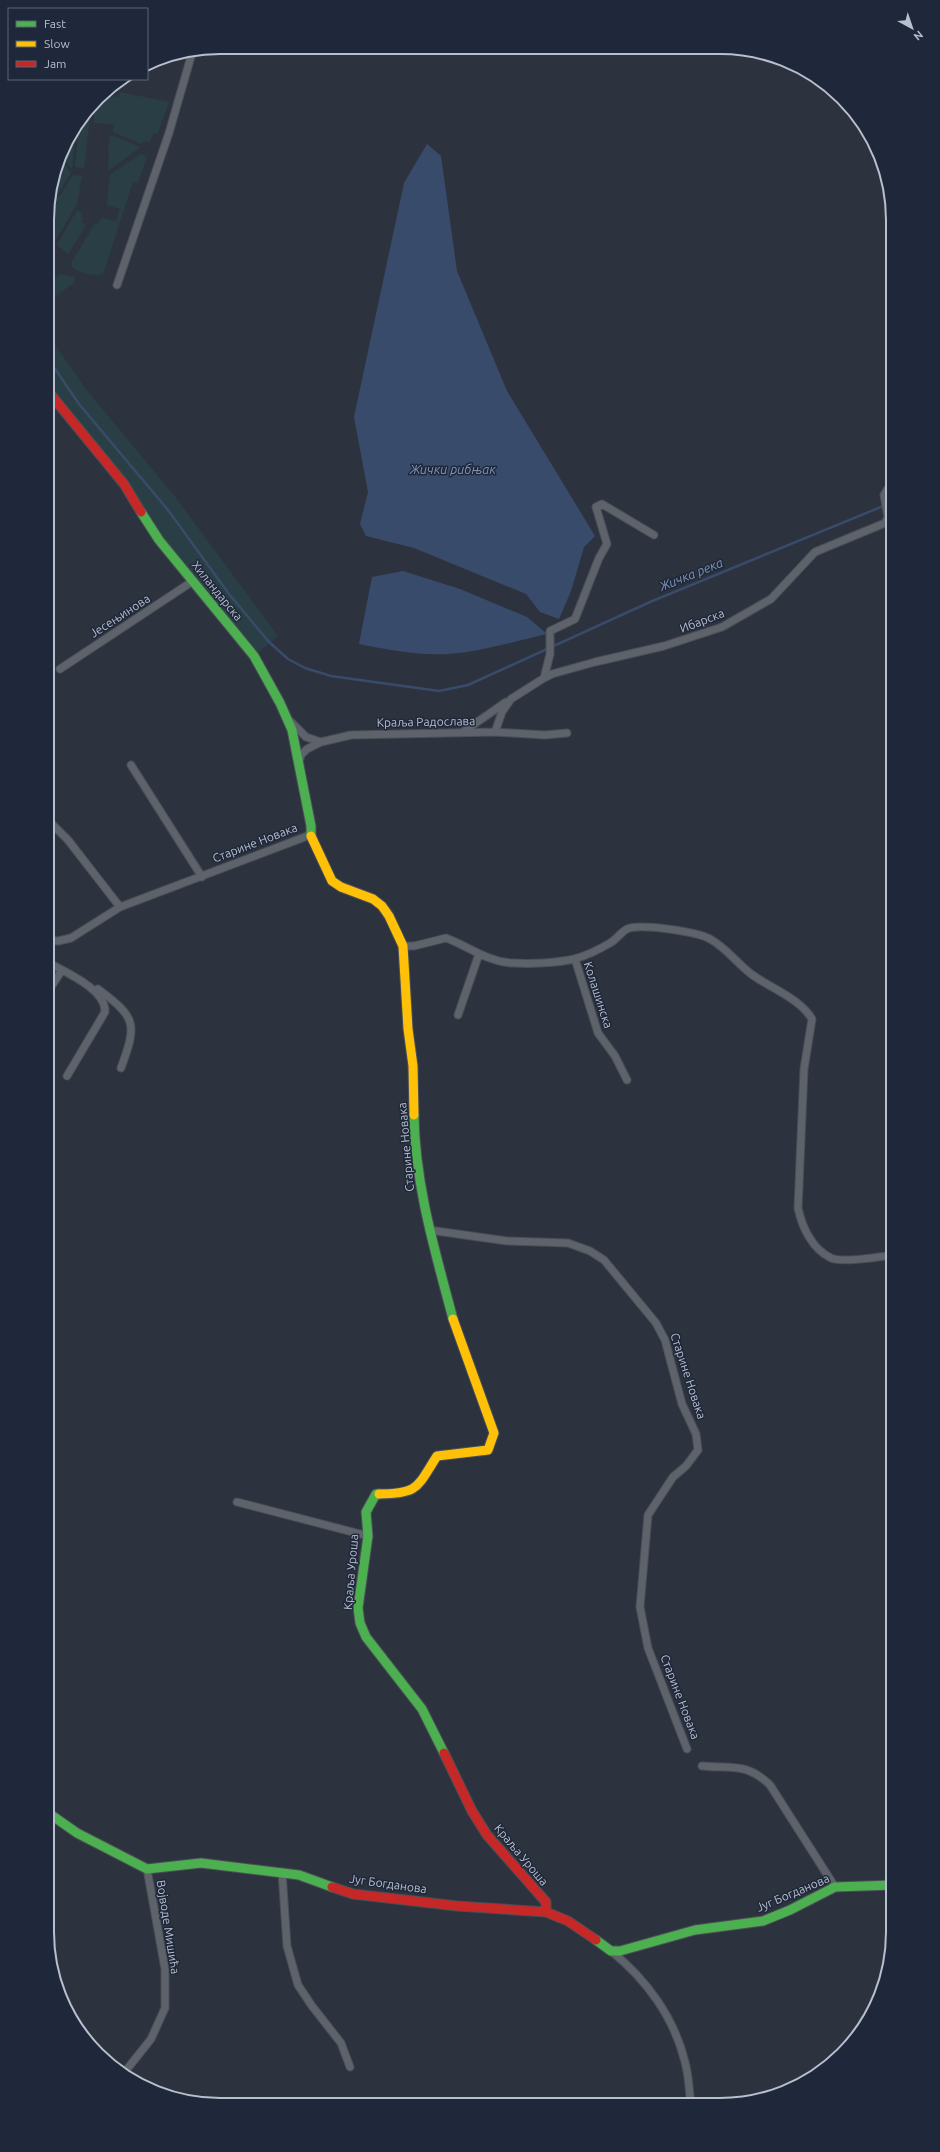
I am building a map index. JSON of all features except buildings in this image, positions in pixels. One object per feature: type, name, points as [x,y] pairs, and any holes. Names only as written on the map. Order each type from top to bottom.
[{"type":"street","points":[[116,285],[169,133],[191,56]]},
{"type":"street","name":"Хиландарска","points":[[54,399],[124,484],[159,540],[254,656],[287,717],[292,730],[311,826],[310,835]]},
{"type":"street","name":"Ибарска","points":[[886,492],[884,495],[886,514]]},
{"type":"street","points":[[544,678],[550,654],[550,631],[571,622],[578,615],[599,558],[606,549],[606,540],[596,507],[602,504],[654,535]]},
{"type":"street","name":"Ибарска","points":[[463,732],[511,699],[552,674],[595,662],[664,646],[722,627],[771,599],[815,552],[880,525],[886,521]]},
{"type":"street","name":"Јесењинова","points":[[60,669],[193,581]]},
{"type":"street","name":"Ибарска","points":[[495,732],[502,712],[511,699]]},
{"type":"street","points":[[287,717],[306,737],[321,742]]},
{"type":"street","name":"Краља Радослава","points":[[298,766],[301,755],[307,749],[321,742],[351,735],[495,732],[545,735],[567,732]]},
{"type":"street","points":[[131,765],[202,877]]},
{"type":"street","points":[[54,826],[68,840],[120,907]]},
{"type":"street","name":"Старине Новака","points":[[54,941],[71,938],[120,907],[310,835],[332,881],[341,887],[373,899],[382,906],[403,946],[408,1029],[413,1066],[414,1122],[418,1178],[429,1230],[507,1241],[568,1242],[590,1251],[604,1260],[617,1275],[656,1323],[665,1340],[682,1404],[696,1434],[698,1450],[686,1466],[673,1477],[648,1515],[640,1608],[648,1648],[687,1750]]},
{"type":"street","points":[[403,946],[414,946],[446,938],[479,954],[512,964],[575,959],[611,943],[626,930],[631,929],[677,930],[694,933],[709,938],[721,945],[740,966],[800,1006],[812,1019],[804,1069],[798,1208],[801,1222],[813,1244],[832,1258],[868,1259],[886,1256]]},
{"type":"street","points":[[458,1015],[479,954]]},
{"type":"street","name":"Колашинска","points":[[575,959],[598,1032],[615,1056],[626,1080]]},
{"type":"street","points":[[54,960],[85,978],[103,992],[113,1001],[130,1022],[132,1030],[131,1040],[121,1068]]},
{"type":"street","points":[[54,966],[92,989],[100,996],[105,1006],[105,1012],[67,1076]]},
{"type":"street","points":[[54,982],[62,970]]},
{"type":"street","name":"Краља Уроша","points":[[429,1230],[457,1335],[494,1433],[488,1450],[437,1456],[418,1486],[402,1494],[376,1494],[366,1512],[368,1536],[358,1608],[360,1623],[366,1638],[422,1709],[472,1811],[487,1835],[546,1902],[546,1912]]},
{"type":"street","points":[[237,1502],[368,1536]]},
{"type":"street","points":[[702,1766],[729,1766],[747,1769],[758,1774],[770,1785],[835,1888]]},
{"type":"street","points":[[54,1818],[77,1833],[147,1869]]},
{"type":"street","name":"Југ Богданова","points":[[147,1869],[201,1863],[299,1874],[353,1894],[457,1906],[546,1912],[568,1921],[627,1964],[653,1992],[674,2028],[685,2062],[690,2098]]},
{"type":"street","name":"Војводе Мишића","points":[[127,2069],[151,2039],[165,2008],[165,1969],[147,1869]]},
{"type":"street","points":[[282,1872],[287,1946],[298,1985],[312,2006],[341,2043],[350,2066]]},
{"type":"street","name":"Југ Богданова","points":[[611,1951],[630,1950],[696,1930],[763,1921],[790,1910],[835,1888],[886,1885]]},
{"type":"green space","points":[[120,92],[169,102],[158,133],[153,134],[150,142],[144,141],[142,144],[113,132],[114,124],[94,123],[95,111],[110,96],[119,97]]},
{"type":"green space","points":[[90,117],[84,168],[75,167],[78,134],[81,134],[82,128]]},
{"type":"green space","points":[[110,135],[141,147],[108,171],[108,151]]},
{"type":"green space","points":[[75,139],[72,168],[71,169],[66,160]]},
{"type":"green space","points":[[140,154],[147,156],[138,183],[133,182],[103,274],[91,275],[78,271],[71,266],[72,262],[95,223],[98,224],[101,218],[116,221],[120,209],[107,205],[110,175]]},
{"type":"green space","points":[[64,163],[71,173],[56,195]]},
{"type":"green space","points":[[73,175],[82,176],[77,204],[54,243],[55,200],[62,193]]},
{"type":"green space","points":[[77,210],[82,213],[81,216],[83,218],[81,222],[86,225],[69,253],[67,253],[57,245]]},
{"type":"green space","points":[[60,274],[75,277],[74,283],[57,295],[54,295],[54,279]]},
{"type":"green space","points":[[54,343],[85,388],[176,498],[278,636],[254,656],[159,540],[124,484],[54,399]]},
{"type":"water","name":"Жички рибњак","points":[[427,144],[441,156],[457,271],[507,391],[595,536],[584,547],[571,591],[559,619],[540,612],[526,594],[414,548],[366,536],[360,524],[368,492],[354,417],[404,183]]},
{"type":"water","points":[[403,571],[460,589],[527,617],[547,634],[453,654],[412,653],[359,644],[372,577]]},
{"type":"waterway","name":"Жичка река","points":[[54,367],[79,404],[168,510],[229,594],[269,642],[288,659],[305,668],[331,676],[439,691],[468,685],[650,602],[886,505]]},
{"type":"traffic: fast","points":[[141,512],[159,540],[254,656],[280,703],[292,730],[311,826],[311,836]]},
{"type":"traffic: fast","points":[[414,1115],[415,1141],[422,1192],[433,1243],[453,1319]]},
{"type":"traffic: fast","points":[[379,1494],[376,1494],[366,1512],[368,1536],[358,1608],[360,1623],[366,1637],[422,1709],[444,1753]]},
{"type":"traffic: fast","points":[[54,1817],[77,1833],[147,1869],[201,1863],[299,1875],[332,1887]]},
{"type":"traffic: fast","points":[[596,1940],[611,1951],[620,1951],[695,1930],[763,1921],[790,1910],[835,1887],[886,1885]]},
{"type":"traffic: slow","points":[[311,836],[332,881],[341,887],[373,899],[382,906],[389,916],[403,946],[408,1029],[413,1066],[414,1115]]},
{"type":"traffic: slow","points":[[379,1494],[392,1494],[416,1487],[437,1456],[488,1450],[494,1433],[453,1319]]},
{"type":"traffic: jam","points":[[54,399],[124,484],[141,512]]},
{"type":"traffic: jam","points":[[444,1753],[472,1811],[487,1835],[546,1902],[546,1912]]},
{"type":"traffic: jam","points":[[332,1887],[353,1894],[457,1906],[546,1912],[568,1921],[596,1940]]}]
